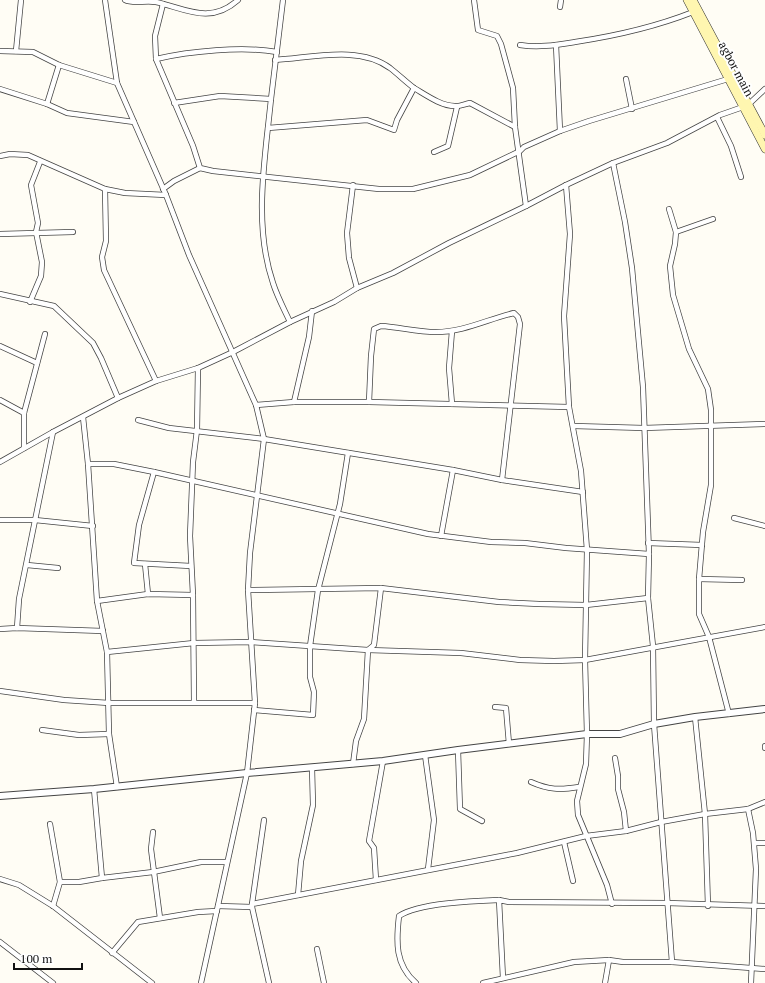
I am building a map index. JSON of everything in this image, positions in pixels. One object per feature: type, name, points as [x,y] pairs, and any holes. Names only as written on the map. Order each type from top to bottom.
[{"type":"main road","name":"agbor main","points":[[687,0],[718,53],[728,78],[765,135]]},
{"type":"main road","name":"agbor main","points":[[693,0],[718,53],[746,105],[765,149]]},
{"type":"street","points":[[16,51],[21,0]]},
{"type":"street","points":[[105,0],[117,83],[166,195],[189,255],[256,405],[264,439],[250,554],[248,590],[254,710],[247,773],[201,983]]},
{"type":"street","points":[[125,0],[154,2],[191,13],[214,13],[229,7],[238,0]]},
{"type":"street","points":[[283,0],[263,176],[263,223],[266,252],[272,283],[290,322]]},
{"type":"street","points":[[474,0],[478,30],[497,36],[501,44],[513,88],[515,127],[520,151],[526,206]]},
{"type":"street","points":[[560,7],[561,0]]},
{"type":"street","points":[[163,4],[155,36],[156,59],[193,146],[200,168]]},
{"type":"street","points":[[520,45],[534,47],[597,39],[654,26],[693,12]]},
{"type":"street","points":[[556,45],[560,131]]},
{"type":"street","points":[[156,59],[181,53],[253,49],[277,52]]},
{"type":"street","points":[[0,51],[33,52],[59,65],[117,83]]},
{"type":"street","points":[[275,60],[331,54],[365,58],[379,62],[391,69],[401,79],[432,98],[457,107],[470,103],[515,127]]},
{"type":"street","points":[[47,104],[59,65]]},
{"type":"street","points":[[163,189],[174,181],[200,168],[379,189],[413,189],[470,176],[520,151],[524,147],[560,131],[728,78]]},
{"type":"street","points":[[626,79],[632,108]]},
{"type":"street","points":[[268,128],[366,120],[394,130],[397,120],[414,88]]},
{"type":"street","points":[[0,89],[47,104],[68,113],[134,122]]},
{"type":"street","points":[[0,462],[118,398],[156,381],[198,368],[233,352],[312,311],[334,302],[358,288],[393,273],[449,242],[526,206],[566,185],[613,163],[666,143],[717,117],[746,105],[765,89]]},
{"type":"street","points":[[174,103],[220,96],[271,99]]},
{"type":"street","points":[[434,152],[448,146],[457,107]]},
{"type":"street","points":[[717,117],[731,146],[741,177]]},
{"type":"street","points":[[0,156],[10,154],[28,155],[38,158],[40,162],[83,178],[105,190],[125,193],[166,195]]},
{"type":"street","points":[[30,302],[41,276],[42,262],[36,232],[38,223],[31,185],[40,162]]},
{"type":"street","points":[[613,163],[625,222],[632,268],[643,387],[649,554],[648,598],[653,646],[654,724],[660,822],[672,962]]},
{"type":"street","points":[[353,185],[347,234],[350,258],[358,288]]},
{"type":"street","points":[[566,185],[570,234],[564,316],[569,407],[574,426],[587,550],[585,660],[587,734],[586,764],[579,787],[577,801],[578,815],[586,830],[586,836],[607,885],[612,904]]},
{"type":"street","points":[[105,190],[106,241],[102,257],[104,270],[156,381]]},
{"type":"street","points":[[669,209],[676,232],[670,266],[673,295],[689,349],[708,389],[713,424],[711,485],[702,545],[699,579],[699,614],[709,637],[729,714]]},
{"type":"street","points":[[676,232],[713,219]]},
{"type":"street","points":[[0,234],[73,232]]},
{"type":"street","points":[[0,294],[30,302],[54,306],[93,343],[118,398]]},
{"type":"street","points":[[294,402],[309,337],[312,311]]},
{"type":"street","points":[[369,402],[370,356],[374,329],[381,326],[430,332],[452,331],[465,329],[514,313],[518,317],[520,324],[502,480]]},
{"type":"street","points":[[452,331],[449,368],[452,404]]},
{"type":"street","points":[[24,448],[24,413],[45,334]]},
{"type":"street","points":[[0,346],[37,363]]},
{"type":"street","points":[[194,702],[193,595],[190,536],[192,481],[197,430],[198,368]]},
{"type":"street","points":[[0,400],[24,413]]},
{"type":"street","points":[[256,405],[294,402],[369,402],[569,407]]},
{"type":"street","points":[[83,417],[93,526],[97,600],[107,652],[109,734],[117,787]]},
{"type":"street","points":[[138,420],[169,428],[197,430],[264,439],[453,470],[502,480],[582,492]]},
{"type":"street","points":[[574,426],[644,428],[713,424],[765,424]]},
{"type":"street","points":[[17,628],[19,599],[53,432]]},
{"type":"street","points":[[254,710],[314,715],[314,692],[310,677],[310,646],[318,590],[338,514],[348,453]]},
{"type":"street","points":[[88,464],[114,464],[154,472],[441,536],[491,542],[524,543],[587,550],[649,554]]},
{"type":"street","points":[[441,536],[453,470]]},
{"type":"street","points":[[154,472],[139,525],[134,563],[191,566]]},
{"type":"street","points":[[734,518],[765,526]]},
{"type":"street","points":[[0,520],[35,520],[93,526]]},
{"type":"street","points":[[648,543],[702,545]]},
{"type":"street","points":[[145,564],[148,594]]},
{"type":"street","points":[[27,565],[58,568]]},
{"type":"street","points":[[699,579],[742,580]]},
{"type":"street","points":[[248,590],[282,588],[318,590],[381,588],[499,602],[586,604],[648,598]]},
{"type":"street","points":[[353,764],[356,741],[364,719],[368,650],[374,645],[381,588]]},
{"type":"street","points":[[97,600],[148,594],[193,595]]},
{"type":"street","points":[[107,652],[194,643],[251,642],[368,650],[461,654],[520,660],[585,660],[653,646],[765,627]]},
{"type":"street","points":[[0,629],[17,628],[103,631]]},
{"type":"street","points":[[0,691],[64,700],[109,703],[254,703]]},
{"type":"street","points":[[495,707],[506,708],[509,744]]},
{"type":"street","points":[[0,796],[117,787],[247,773],[383,761],[587,734],[620,734],[654,724],[696,717],[765,709]]},
{"type":"street","points":[[696,717],[705,814],[708,906]]},
{"type":"street","points":[[42,730],[79,735],[109,734]]},
{"type":"street","points":[[458,750],[460,809],[482,821]]},
{"type":"street","points":[[425,755],[434,820],[428,869]]},
{"type":"street","points":[[615,758],[618,776],[618,790],[624,812],[626,831]]},
{"type":"street","points":[[376,880],[374,848],[369,841],[383,761]]},
{"type":"street","points":[[298,895],[301,861],[313,805],[312,768]]},
{"type":"street","points":[[530,782],[559,790],[579,787]]},
{"type":"street","points":[[94,789],[102,878]]},
{"type":"street","points":[[112,953],[138,922],[217,908],[252,905],[428,869],[517,853],[586,836],[626,831],[660,822],[705,814],[748,809],[765,802]]},
{"type":"street","points":[[748,809],[755,843],[756,884],[752,983]]},
{"type":"street","points":[[264,820],[252,905],[269,983]]},
{"type":"street","points":[[50,824],[60,882],[53,906]]},
{"type":"street","points":[[153,832],[151,849],[160,918]]},
{"type":"street","points":[[564,842],[573,881]]},
{"type":"street","points":[[755,843],[765,843]]},
{"type":"street","points":[[60,882],[79,882],[153,872],[201,862],[227,862]]},
{"type":"street","points":[[0,879],[19,885],[53,906],[152,983]]},
{"type":"street","points":[[499,900],[503,978]]},
{"type":"street","points":[[416,983],[402,969],[399,959],[399,916],[413,909],[499,900],[509,902],[612,904],[667,903],[708,906],[765,906]]},
{"type":"street","points":[[0,942],[53,983]]},
{"type":"street","points":[[317,949],[324,983]]},
{"type":"street","points":[[605,983],[609,960]]},
{"type":"street","points":[[483,983],[574,962],[609,960],[623,962],[672,962],[765,970]]}]
